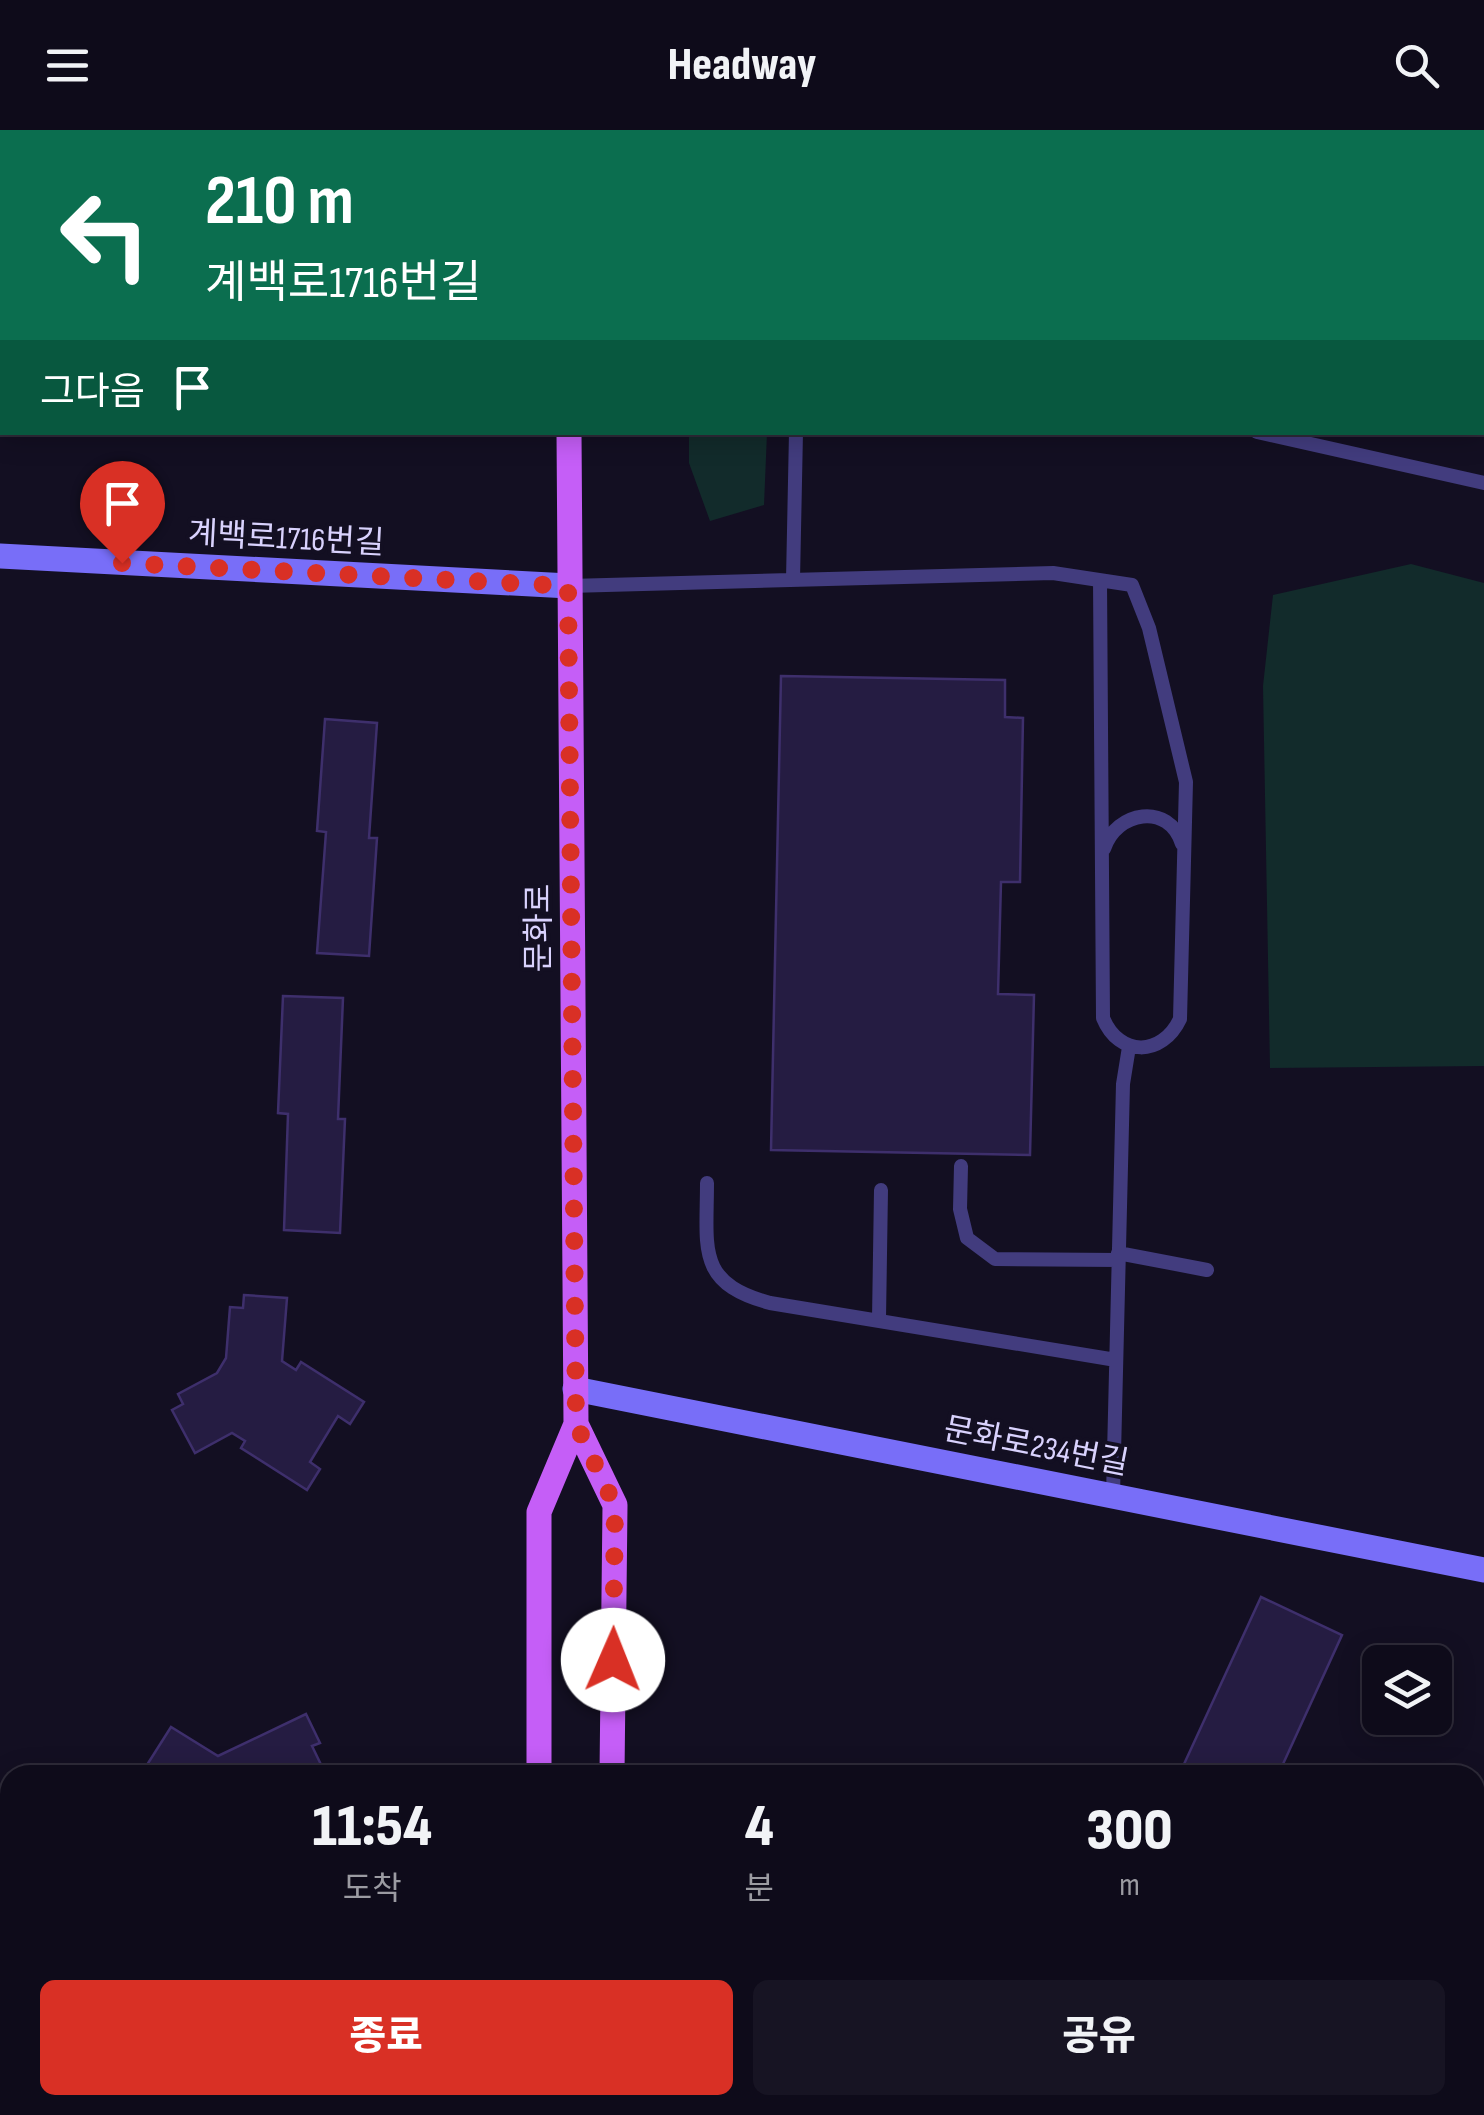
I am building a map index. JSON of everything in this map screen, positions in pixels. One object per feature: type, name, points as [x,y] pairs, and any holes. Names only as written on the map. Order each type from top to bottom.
[{"type":"main road","name":"문화로","points":[[569,435],[576,1424],[615,1506],[612,1765]]},
{"type":"main road","name":"계백로1716번길","points":[[0,556],[568,586]]},
{"type":"main road","name":"문화로234번길","points":[[575,1389],[1484,1570]]},
{"type":"main road","name":"문화로","points":[[539,1765],[538,1512],[576,1424]]},
{"type":"lane","points":[[793,580],[796,435]]},
{"type":"lane","points":[[1271,435],[1484,482]]},
{"type":"lane","points":[[568,586],[1053,573],[1100,580],[1132,585],[1149,628],[1186,782],[1180,1019],[1174,1030],[1154,1046],[1129,1046],[1108,1031],[1103,1018],[1100,580]]},
{"type":"lane","points":[[1102,854],[1114,829],[1136,816],[1150,816],[1173,827],[1184,850]]},
{"type":"lane","points":[[1113,1495],[1124,1084],[1129,1046]]},
{"type":"lane","points":[[962,1166],[960,1209],[966,1238],[996,1259],[1118,1256],[1207,1270]]},
{"type":"lane","points":[[707,1182],[707,1243],[714,1274],[737,1294],[770,1304],[1116,1360]]},
{"type":"lane","points":[[879,1319],[882,1190]]},
{"type":"green space","points":[[689,435],[767,435],[764,505],[710,521],[689,463]]},
{"type":"green space","points":[[1411,564],[1484,583],[1484,1066],[1270,1068],[1263,686],[1273,595]]},
{"type":"building","points":[[781,676],[1005,680],[1005,717],[1023,718],[1020,882],[1001,882],[998,994],[1034,995],[1030,1155],[771,1150]]},
{"type":"building","points":[[325,719],[377,723],[369,838],[377,838],[369,956],[317,953],[326,832],[317,831]]},
{"type":"building","points":[[283,996],[343,998],[338,1119],[345,1119],[340,1233],[284,1230],[288,1114],[278,1113]]},
{"type":"building","points":[[244,1295],[287,1298],[282,1361],[296,1370],[301,1362],[364,1402],[350,1424],[338,1416],[310,1462],[320,1469],[307,1490],[241,1448],[245,1441],[232,1433],[195,1453],[172,1410],[183,1404],[178,1394],[217,1373],[226,1358],[230,1307],[243,1308]]},
{"type":"building","points":[[1261,1597],[1342,1635],[1283,1765],[1184,1765]]},
{"type":"building","points":[[306,1714],[320,1743],[312,1746],[321,1765],[147,1765],[171,1727],[218,1756]]},
{"type":"route","points":[[122,563],[568,586],[576,1424],[615,1506],[613,1660]]}]
